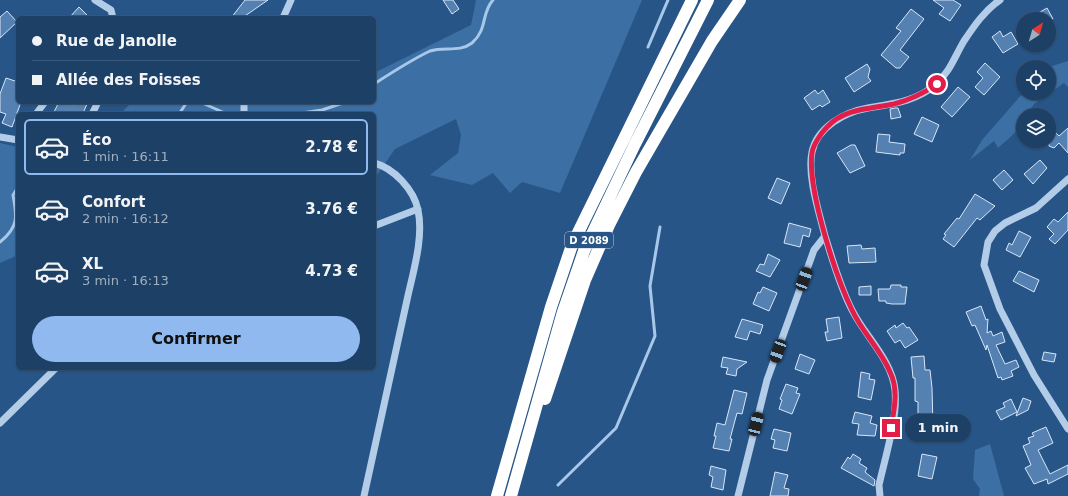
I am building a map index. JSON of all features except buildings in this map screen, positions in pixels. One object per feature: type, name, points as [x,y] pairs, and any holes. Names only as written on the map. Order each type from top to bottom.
[{"type":"highway","name":"D 2089","points":[[497,496],[551,307],[572,245],[692,0]]},
{"type":"highway","name":"D 2089","points":[[510,496],[563,312],[584,250],[635,144],[708,0]]},
{"type":"highway","points":[[523,454],[552,383],[585,280],[609,225],[636,172],[712,41],[740,0]]},
{"type":"street","points":[[95,0],[111,10],[112,16]]},
{"type":"street","points":[[284,16],[291,0]]},
{"type":"street","points":[[880,496],[879,485],[895,404],[895,389],[890,372],[852,311],[836,270],[825,236],[814,192],[810,165],[812,151],[826,128],[835,120],[856,110],[895,104],[923,94],[937,84],[950,68],[978,21],[1000,0]]},
{"type":"street","points":[[0,137],[16,140]]},
{"type":"street","points":[[364,496],[417,252],[419,232],[418,209],[404,181],[392,171],[376,165]]},
{"type":"street","points":[[1068,179],[1036,208],[1005,223],[995,231],[988,242],[984,265],[992,290],[1017,342],[1034,375],[1068,429]]},
{"type":"street","points":[[376,225],[418,209]]},
{"type":"street","points":[[738,496],[767,380],[814,250],[825,236]]},
{"type":"street","points":[[0,422],[54,370]]},
{"type":"shaded area","points":[[476,0],[642,0],[560,193],[522,182],[510,193],[493,173],[472,185],[430,175],[458,153],[461,135],[456,119],[395,149],[376,175],[376,112],[123,112],[130,104],[376,104],[376,72],[471,25]]},
{"type":"shaded area","points":[[1068,61],[1068,87],[1064,83],[1056,89],[1056,65]]},
{"type":"shaded area","points":[[1017,100],[1040,100],[1031,108],[1016,108],[1016,131],[998,148],[994,141],[970,160],[982,140]]},
{"type":"shaded area","points":[[0,143],[16,147],[16,256],[0,263]]},
{"type":"shaded area","points":[[990,444],[1004,496],[979,496],[980,489],[973,479],[975,450]]},
{"type":"waterway","points":[[376,83],[408,62],[430,51],[457,49],[472,43],[477,38],[483,27],[487,10],[493,0]]},
{"type":"waterway","points":[[648,47],[668,0]]},
{"type":"waterway","points":[[180,112],[186,104]]},
{"type":"waterway","points":[[204,104],[222,112]]},
{"type":"waterway","points":[[308,112],[322,110],[340,104]]},
{"type":"waterway","points":[[16,190],[13,195],[16,215]]},
{"type":"waterway","points":[[0,242],[6,237],[14,226],[16,215]]},
{"type":"waterway","points":[[558,485],[616,428],[655,336],[650,286],[660,227]]},
{"type":"route","points":[[891,428],[895,404],[895,389],[890,372],[852,311],[836,270],[825,236],[814,192],[810,165],[812,151],[819,138],[826,128],[835,120],[856,110],[895,104],[923,94],[937,84]]}]
